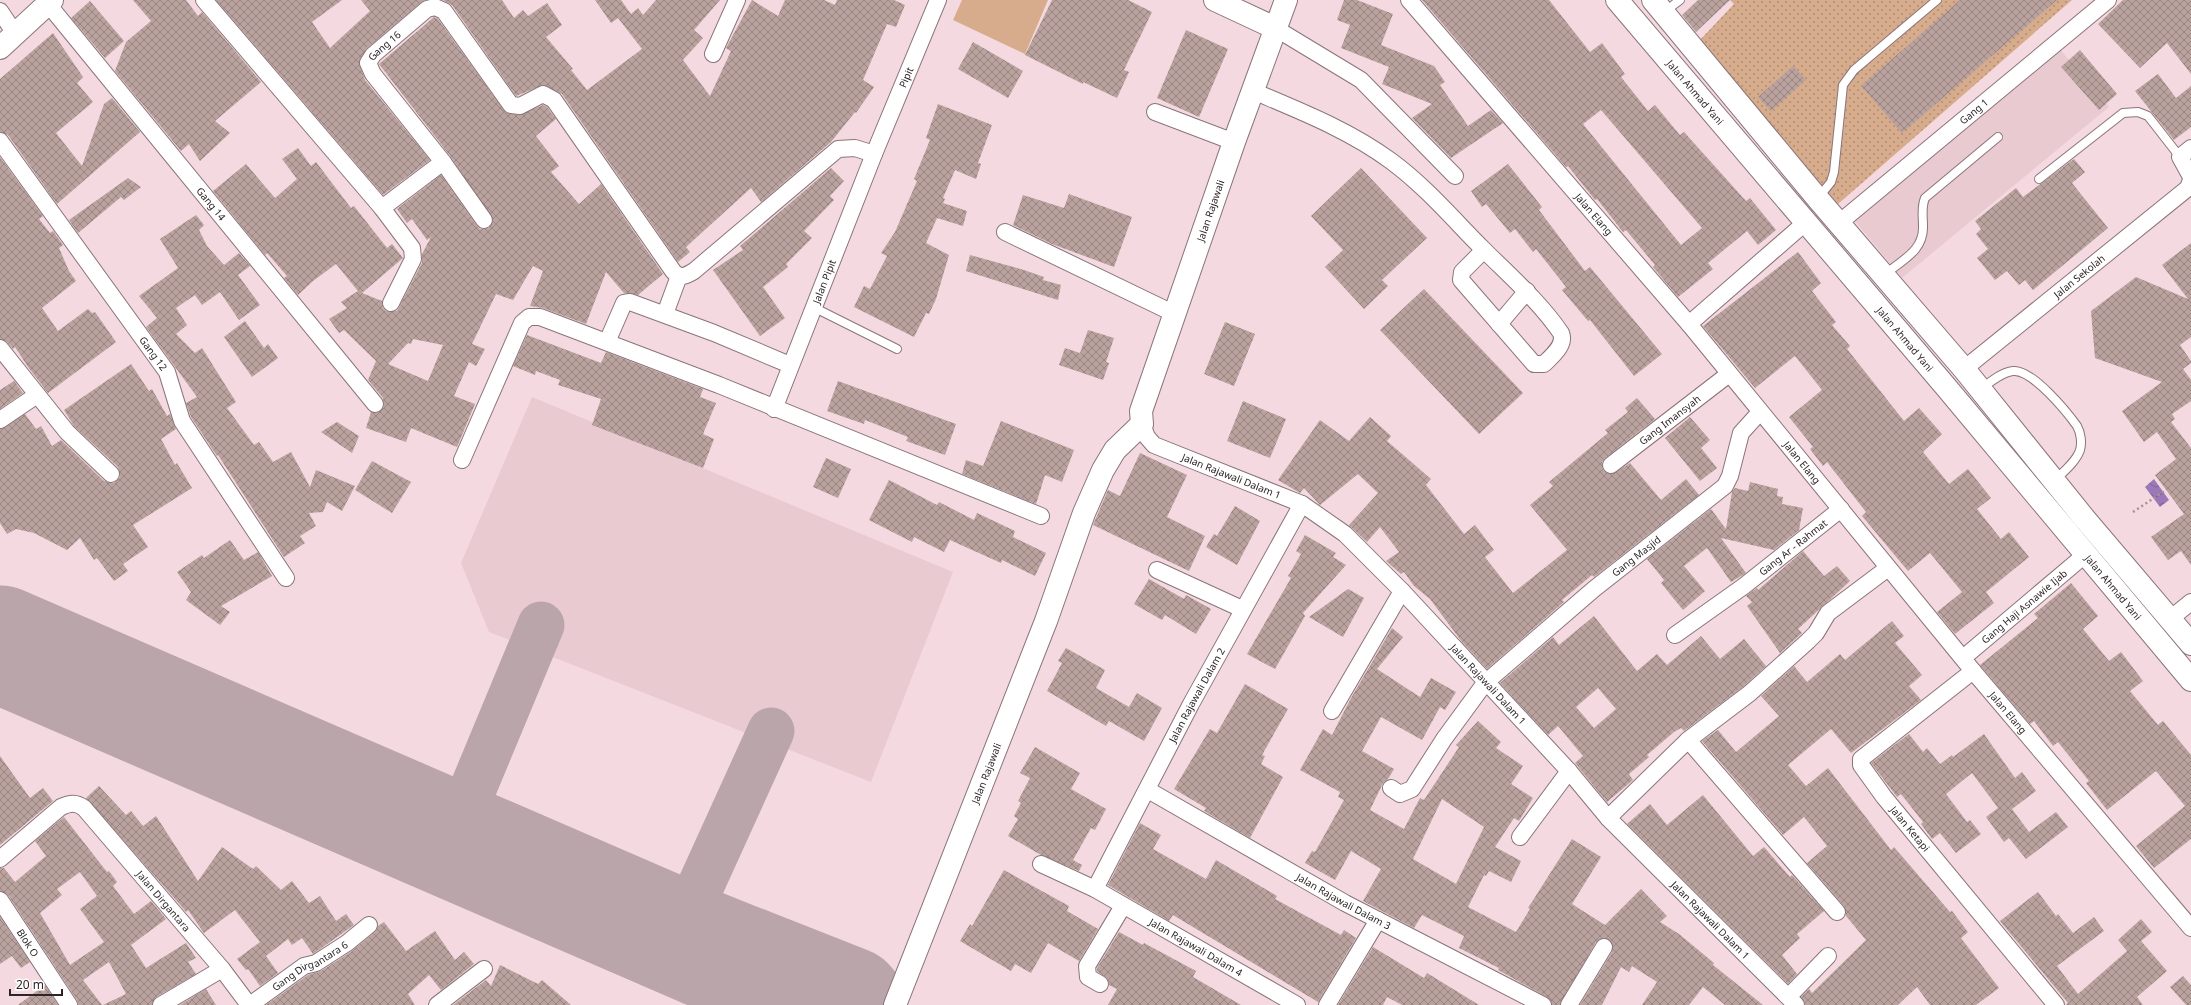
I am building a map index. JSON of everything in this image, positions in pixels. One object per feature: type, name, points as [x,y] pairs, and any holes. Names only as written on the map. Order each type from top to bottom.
[{"type":"main road","points":[[1215,0],[1275,28]]},
{"type":"main road","name":"Jalan Rajawali","points":[[895,1005],[1046,620],[1074,540],[1103,470],[1115,450],[1142,424],[1141,411],[1234,142],[1286,0]]},
{"type":"main road","name":"Jalan Ahmad Yani","points":[[1617,0],[2191,680]]},
{"type":"main road","points":[[8,42],[50,2]]},
{"type":"main road","points":[[1665,4],[1818,199],[1964,369],[2054,481],[2191,644]]},
{"type":"street","points":[[204,0],[382,208],[414,251],[413,259],[392,303]]},
{"type":"street","points":[[713,54],[737,0]]},
{"type":"street","name":"Pipit","points":[[874,154],[938,0]]},
{"type":"street","name":"Jalan Elang","points":[[1409,0],[1689,324],[1973,671],[2191,928]]},
{"type":"street","name":"Gang 1","points":[[1839,223],[2108,0]]},
{"type":"street","name":"Gang 14","points":[[50,2],[375,404]]},
{"type":"street","name":"Gang 16","points":[[442,162],[373,74],[368,63],[373,55],[427,9],[438,7],[444,11],[508,102],[514,106],[520,106],[543,94],[554,100],[664,258],[679,276]]},
{"type":"street","points":[[0,11],[8,42]]},
{"type":"street","points":[[1275,28],[1361,80],[1455,176]]},
{"type":"street","points":[[1253,91],[1319,119],[1366,145],[1391,161],[1425,190],[1527,291],[1561,333],[1561,345],[1544,364],[1536,365],[1460,279],[1462,272],[1484,250]]},
{"type":"street","points":[[1155,112],[1234,142]]},
{"type":"street","name":"Gang 12","points":[[0,141],[167,372],[182,421],[286,578]]},
{"type":"street","points":[[665,314],[679,276],[686,276],[694,271],[838,149],[855,148],[874,154]]},
{"type":"street","name":"Jalan Sekolah","points":[[1964,369],[2188,188],[2191,178],[2186,153]]},
{"type":"street","name":"Jalan Pipit","points":[[774,409],[874,154]]},
{"type":"street","points":[[382,208],[442,162],[484,220]]},
{"type":"street","points":[[1689,324],[1805,222]]},
{"type":"street","points":[[1005,232],[1175,314]]},
{"type":"street","points":[[1499,324],[1527,291]]},
{"type":"street","points":[[608,342],[624,303],[630,302],[665,314],[790,365]]},
{"type":"street","points":[[462,460],[522,323],[529,317],[540,317],[608,342],[1041,516]]},
{"type":"street","points":[[0,348],[67,432],[111,474]]},
{"type":"street","name":"Gang Imansyah","points":[[1611,465],[1729,374]]},
{"type":"street","points":[[0,420],[37,395]]},
{"type":"street","name":"Gang Masjid","points":[[1391,788],[1400,794],[1412,789],[1485,682],[1594,589],[1718,493],[1728,481],[1741,433],[1760,412]]},
{"type":"street","name":"Jalan Rajawali Dalam 1","points":[[1142,424],[1148,437],[1154,445],[1302,504],[1345,534],[1402,591],[1569,771],[1608,818],[1792,1001]]},
{"type":"street","name":"Jalan Rajawali Dalam 2","points":[[1095,889],[1242,609],[1302,504]]},
{"type":"street","name":"Gang Ar - Rahmat","points":[[1675,635],[1744,586],[1841,509]]},
{"type":"street","name":"Gang Haji Asnawie Ijab","points":[[1963,658],[2086,554]]},
{"type":"street","points":[[1608,818],[1688,740],[1750,693],[1808,641],[1816,633],[1828,613],[1888,568]]},
{"type":"street","points":[[1157,570],[1242,609]]},
{"type":"street","points":[[1332,711],[1402,591]]},
{"type":"street","points":[[2170,619],[2191,602]]},
{"type":"street","name":"Jalan Ketapi","points":[[1973,671],[1861,759],[1860,765],[1884,797],[2056,1005]]},
{"type":"street","points":[[1688,740],[1837,912]]},
{"type":"street","points":[[1520,838],[1569,771]]},
{"type":"street","name":"Jalan Rajawali Dalam 3","points":[[1148,790],[1378,920],[1543,1005]]},
{"type":"street","name":"Jalan Dirgantara","points":[[0,859],[61,807],[73,803],[84,808],[222,969],[250,1005]]},
{"type":"street","name":"Jalan Rajawali Dalam 4","points":[[1041,864],[1095,889],[1297,1005]]},
{"type":"street","name":"Blok O","points":[[0,900],[69,1005]]},
{"type":"street","points":[[1100,984],[1088,977],[1086,966],[1123,906]]},
{"type":"street","points":[[1327,1005],[1378,920]]},
{"type":"street","name":"Gang Dirgantara 6","points":[[250,1005],[300,969],[311,963],[316,963],[347,943],[369,925]]},
{"type":"street","points":[[1569,1005],[1604,947]]},
{"type":"street","points":[[1792,1001],[1828,956]]},
{"type":"street","points":[[161,1005],[222,969]]},
{"type":"street","points":[[437,1005],[484,969]]},
{"type":"lane","points":[[1818,199],[1831,182],[1834,172],[1842,85],[1854,70],[1937,0]]},
{"type":"lane","points":[[2040,179],[2123,113],[2138,112],[2148,116],[2186,153]]},
{"type":"lane","points":[[1883,275],[1919,247],[1923,236],[1922,204],[1925,198],[1998,137]]},
{"type":"lane","points":[[813,307],[897,348]]},
{"type":"lane","points":[[1980,389],[2005,373],[2014,371],[2024,372],[2048,392],[2077,427],[2081,443],[2077,457],[2054,481]]},
{"type":"path","points":[[2133,512],[2165,490]]},
{"type":"shaded area","points":[[962,0],[1048,0],[1025,54],[953,20]]},
{"type":"shaded area","points":[[1730,0],[2072,0],[1838,204],[1699,41],[1734,4]]},
{"type":"shaded area","points":[[2059,48],[2109,107],[1902,278],[1854,220]]},
{"type":"shaded area","points":[[532,397],[953,572],[871,782],[489,632],[461,563]]},
{"type":"water","points":[[2154,479],[2169,500],[2160,507],[2145,487]]},
{"type":"building","points":[[133,0],[186,0],[198,16],[202,12],[261,82],[215,121],[230,133],[200,161],[189,144],[181,151],[115,71],[126,42],[151,21]]},
{"type":"building","points":[[216,0],[342,0],[312,22],[330,48],[370,11],[361,0],[424,0],[367,48],[359,63],[365,80],[430,160],[383,195]]},
{"type":"building","points":[[443,0],[502,0],[514,18],[523,10],[528,16],[547,3],[562,25],[546,37],[573,69],[571,70],[587,90],[642,49],[618,18],[611,23],[595,0],[621,0],[631,14],[638,8],[643,15],[656,0],[720,0],[694,30],[703,38],[683,60],[710,96],[731,51],[726,48],[752,0],[778,16],[785,0],[824,0],[835,5],[837,0],[894,0],[905,5],[896,27],[887,24],[863,80],[874,87],[856,113],[855,112],[831,142],[761,202],[751,188],[686,247],[690,252],[678,262],[562,94],[543,85],[516,96],[452,5]]},
{"type":"building","points":[[1052,0],[1128,0],[1152,12],[1124,70],[1129,72],[1117,98],[1083,82],[1083,84],[1025,55]]},
{"type":"building","points":[[1344,0],[1357,0],[1393,14],[1381,45],[1434,66],[1445,82],[1440,85],[1468,126],[1491,110],[1503,123],[1451,158],[1412,118],[1432,104],[1382,84],[1389,67],[1341,48],[1350,25],[1337,20]]},
{"type":"building","points":[[1422,0],[1549,0],[1590,52],[1602,43],[1625,74],[1621,77],[1648,111],[1655,105],[1680,135],[1684,132],[1746,201],[1750,198],[1776,230],[1758,245],[1747,231],[1708,263],[1713,269],[1678,297],[1653,267],[1655,265],[1626,230],[1623,232],[1597,199],[1595,200],[1568,166],[1566,167]],"holes":[[[1601,110],[1702,228],[1681,245],[1583,124]]]},
{"type":"building","points":[[1698,0],[1730,0],[1696,32],[1682,15]]},
{"type":"building","points":[[1960,0],[2057,0],[1902,133],[1861,86]]},
{"type":"building","points":[[2123,0],[2191,0],[2191,74],[2167,43],[2140,68],[2098,24]]},
{"type":"building","points":[[90,1],[124,41],[105,58],[71,18]]},
{"type":"building","points":[[434,17],[438,19],[506,113],[519,115],[543,105],[547,107],[556,119],[536,136],[559,166],[551,172],[579,204],[601,184],[663,274],[638,295],[624,293],[606,272],[586,324],[543,308],[530,306],[543,271],[533,266],[513,300],[496,294],[472,344],[485,349],[476,366],[469,362],[454,396],[475,404],[457,447],[411,428],[406,442],[366,428],[371,412],[377,413],[384,407],[383,398],[368,380],[376,361],[344,330],[339,333],[329,319],[347,308],[341,302],[358,291],[336,264],[313,281],[298,295],[284,278],[287,276],[267,253],[265,255],[213,191],[246,164],[275,198],[297,179],[282,159],[298,148],[311,166],[316,162],[351,208],[354,206],[387,248],[392,244],[403,258],[362,293],[382,301],[383,308],[386,311],[397,311],[422,263],[422,254],[431,237],[427,240],[412,219],[407,223],[397,209],[441,175],[480,229],[489,228],[493,220],[451,157],[379,64]],"holes":[[[413,339],[443,345],[428,381],[388,364],[408,343],[411,344]]]},
{"type":"building","points":[[1186,30],[1228,49],[1199,117],[1157,98]]},
{"type":"building","points":[[53,33],[83,77],[77,83],[93,102],[56,133],[82,166],[104,104],[112,98],[140,132],[57,204],[8,135],[0,132],[0,79]]},
{"type":"building","points":[[973,42],[1023,71],[1008,98],[958,69]]},
{"type":"building","points":[[2080,50],[2117,94],[2099,110],[2061,67]]},
{"type":"building","points":[[1793,66],[1806,80],[1771,111],[1758,97]]},
{"type":"building","points":[[2158,74],[2176,98],[2191,86],[2191,127],[2174,140],[2135,91]]},
{"type":"building","points":[[938,104],[992,125],[978,163],[981,164],[976,179],[955,170],[943,198],[945,199],[943,203],[967,211],[963,226],[937,218],[926,243],[949,255],[936,299],[929,314],[926,313],[914,337],[854,307],[864,286],[870,289],[887,256],[881,253],[895,232],[917,181],[914,179],[930,140],[926,138]]},
{"type":"building","points":[[0,157],[43,216],[39,219],[50,233],[53,231],[63,245],[59,248],[69,271],[76,281],[42,308],[58,331],[88,309],[92,313],[95,312],[116,342],[48,393],[15,347],[13,349],[7,342],[0,339]]},
{"type":"building","points":[[2074,159],[2085,172],[2072,183],[2108,228],[2033,290],[2025,280],[2019,285],[2007,271],[1995,280],[1977,258],[1988,249],[1976,234],[1981,229],[1975,221],[2016,188],[2023,197]]},
{"type":"building","points":[[1508,164],[1542,207],[1539,210],[1585,271],[1590,267],[1662,354],[1634,376],[1590,320],[1588,321],[1562,290],[1566,287],[1536,249],[1533,252],[1515,229],[1510,233],[1486,204],[1482,207],[1471,191]]},
{"type":"building","points":[[831,168],[844,181],[830,196],[834,200],[804,231],[812,238],[786,264],[788,267],[763,287],[785,318],[760,336],[713,270],[743,250],[740,246]]},
{"type":"building","points":[[1361,168],[1427,238],[1382,280],[1388,286],[1364,309],[1325,267],[1343,250],[1311,216]]},
{"type":"building","points":[[128,178],[141,187],[124,200],[121,197],[78,233],[69,220]]},
{"type":"building","points":[[1069,194],[1132,217],[1114,267],[1052,244],[1013,225],[1023,195],[1064,208]]},
{"type":"building","points":[[196,215],[204,225],[199,230],[207,246],[224,265],[239,253],[250,266],[238,275],[260,305],[239,320],[220,292],[202,305],[195,295],[176,308],[187,325],[176,334],[195,353],[202,348],[236,402],[227,408],[254,445],[259,442],[273,462],[291,452],[310,487],[316,470],[355,486],[342,511],[327,502],[323,512],[309,513],[316,526],[300,536],[305,543],[284,557],[218,455],[217,456],[191,417],[186,403],[197,397],[146,327],[157,318],[139,296],[178,268],[160,239]]},
{"type":"building","points":[[2191,243],[2191,337],[2180,345],[2191,361],[2191,363],[2183,369],[2191,380],[2191,401],[2172,414],[2175,419],[2171,422],[2191,448],[2191,565],[2181,551],[2168,560],[2151,537],[2184,514],[2155,475],[2176,459],[2157,432],[2144,442],[2122,411],[2162,382],[2095,358],[2091,311],[2136,277],[2188,299],[2162,265]]},
{"type":"building","points":[[1798,252],[1821,283],[1812,291],[1836,322],[1832,325],[1850,346],[1847,349],[1904,421],[1919,408],[1942,434],[1923,452],[1949,484],[1968,469],[1991,498],[1977,509],[2001,539],[2009,532],[2029,557],[1986,592],[1994,603],[1955,634],[1937,612],[1962,592],[1930,553],[1908,571],[1862,516],[1866,512],[1827,462],[1823,466],[1810,449],[1813,447],[1789,417],[1822,390],[1795,356],[1755,388],[1703,326]]},
{"type":"building","points":[[970,255],[1024,270],[1044,277],[1043,280],[1061,285],[1058,300],[966,271]]},
{"type":"building","points":[[1424,289],[1523,393],[1479,434],[1380,330]]},
{"type":"building","points":[[245,321],[264,348],[268,344],[278,358],[252,377],[224,337]]},
{"type":"building","points":[[1225,322],[1255,334],[1234,386],[1204,374]]},
{"type":"building","points":[[1088,330],[1114,338],[1106,362],[1109,363],[1103,380],[1059,365],[1065,348],[1080,353]]},
{"type":"building","points":[[527,335],[601,363],[606,352],[703,389],[700,397],[716,403],[703,434],[714,439],[703,468],[592,425],[601,399],[558,385],[560,380],[536,371],[535,375],[513,366]]},
{"type":"building","points":[[131,364],[149,391],[152,389],[167,416],[170,414],[176,429],[161,439],[175,465],[177,463],[192,488],[133,525],[148,547],[123,564],[128,571],[114,581],[97,558],[94,560],[80,538],[67,550],[34,533],[16,529],[7,534],[0,523],[0,429],[25,414],[36,429],[41,426],[52,446],[61,440],[104,481],[114,483],[120,477],[118,467],[74,426],[64,410]]},
{"type":"building","points":[[14,381],[23,393],[0,409],[0,390]]},
{"type":"building","points":[[838,381],[956,424],[945,455],[906,441],[908,437],[865,420],[864,424],[827,411]]},
{"type":"building","points":[[1637,398],[1655,419],[1605,458],[1602,462],[1603,470],[1613,474],[1630,463],[1661,500],[1686,479],[1699,495],[1594,577],[1592,575],[1562,600],[1564,602],[1487,669],[1462,642],[1430,599],[1414,586],[1404,572],[1401,574],[1386,561],[1399,552],[1380,527],[1367,542],[1349,525],[1378,493],[1358,474],[1320,505],[1304,488],[1300,493],[1278,480],[1320,420],[1349,441],[1370,417],[1391,436],[1387,441],[1431,479],[1426,485],[1464,534],[1475,525],[1494,550],[1485,557],[1513,593],[1567,550],[1530,505],[1553,486],[1549,482],[1608,433],[1605,430],[1628,412],[1625,408]]},
{"type":"building","points":[[1243,401],[1286,419],[1270,458],[1227,441]]},
{"type":"building","points":[[1690,417],[1710,440],[1701,448],[1717,468],[1700,481],[1665,438]]},
{"type":"building","points":[[1001,421],[1074,450],[1062,482],[1045,475],[1036,504],[962,474],[966,460],[983,466]]},
{"type":"building","points":[[337,422],[359,436],[352,453],[321,432]]},
{"type":"building","points":[[1140,453],[1187,475],[1167,517],[1205,536],[1189,571],[1093,525],[1108,490],[1120,496]]},
{"type":"building","points":[[826,458],[851,469],[838,498],[813,487]]},
{"type":"building","points":[[372,461],[411,482],[392,513],[355,490]]},
{"type":"building","points":[[889,480],[937,505],[939,502],[974,520],[977,513],[1015,531],[1013,537],[1046,553],[1035,576],[1002,560],[1001,563],[950,540],[944,552],[914,537],[912,542],[869,520]]},
{"type":"building","points":[[1750,482],[1778,489],[1777,496],[1783,497],[1782,504],[1803,508],[1799,530],[1774,550],[1721,538],[1746,573],[1731,582],[1707,548],[1684,566],[1705,591],[1683,610],[1661,583],[1664,580],[1647,559],[1711,509],[1726,529],[1732,492],[1735,488],[1748,491]]},
{"type":"building","points":[[1235,506],[1260,521],[1237,565],[1206,547],[1214,534],[1217,536]]},
{"type":"building","points":[[1305,535],[1336,553],[1333,557],[1346,565],[1303,613],[1305,616],[1275,669],[1247,654],[1291,578],[1288,576],[1301,554],[1296,551]]},
{"type":"building","points":[[230,540],[244,560],[258,552],[272,576],[221,606],[230,612],[220,625],[186,600],[191,592],[177,572],[202,555],[204,558]]},
{"type":"building","points":[[1803,551],[1824,576],[1837,566],[1850,581],[1798,629],[1802,633],[1780,653],[1747,606],[1752,602],[1746,596],[1757,588],[1758,590]]},
{"type":"building","points":[[1149,579],[1184,599],[1186,595],[1211,609],[1196,634],[1165,615],[1162,620],[1134,604]]},
{"type":"building","points":[[2071,583],[2098,616],[2083,629],[2109,661],[2121,652],[2143,681],[2130,691],[2158,725],[2163,721],[2191,755],[2191,839],[2154,868],[2136,846],[2185,806],[2156,771],[2107,810],[2086,783],[2089,781],[2058,742],[2053,746],[2034,721],[2030,724],[1980,665],[2038,618],[2034,614]]},
{"type":"building","points":[[1348,589],[1364,598],[1343,637],[1309,617]]},
{"type":"building","points":[[1594,616],[1637,671],[1657,654],[1667,665],[1701,636],[1720,659],[1744,639],[1766,666],[1744,686],[1684,731],[1681,728],[1674,732],[1647,755],[1649,757],[1629,774],[1633,780],[1607,802],[1575,763],[1583,756],[1558,726],[1548,735],[1500,683],[1553,637],[1559,645]],"holes":[[[1598,688],[1616,709],[1594,728],[1576,707]]]},
{"type":"building","points":[[1892,621],[1904,636],[1895,643],[1922,675],[1909,686],[1921,700],[1851,753],[1831,729],[1788,765],[1806,786],[1828,768],[1891,850],[1894,847],[1950,912],[1952,911],[1968,932],[1961,938],[1999,988],[1976,1005],[1930,1005],[1917,987],[1898,1005],[1805,1005],[1801,997],[1809,989],[1812,993],[1866,940],[1846,916],[1844,906],[1807,863],[1827,846],[1804,817],[1783,835],[1702,741],[1718,730],[1736,752],[1779,716],[1761,696],[1794,666],[1807,682],[1840,654],[1845,660]]},
{"type":"building","points":[[1392,628],[1403,637],[1377,669],[1420,697],[1431,678],[1456,692],[1445,710],[1440,707],[1422,740],[1381,717],[1362,751],[1394,769],[1388,779],[1383,783],[1370,810],[1404,829],[1420,798],[1424,800],[1459,747],[1456,745],[1478,721],[1501,742],[1496,748],[1523,766],[1511,784],[1533,798],[1519,821],[1514,818],[1495,847],[1521,861],[1511,882],[1489,871],[1486,876],[1484,875],[1468,907],[1516,932],[1530,909],[1528,908],[1572,839],[1601,857],[1572,904],[1605,925],[1641,889],[1667,916],[1660,922],[1679,934],[1714,963],[1713,965],[1763,1005],[1725,1005],[1703,987],[1689,1005],[1642,1005],[1657,982],[1632,966],[1629,972],[1621,967],[1602,1005],[1580,1005],[1612,952],[1612,942],[1604,938],[1596,942],[1560,1005],[1552,1005],[1547,997],[1498,970],[1499,968],[1459,948],[1464,936],[1422,915],[1414,928],[1363,901],[1381,869],[1351,851],[1335,880],[1305,863],[1312,851],[1315,852],[1344,800],[1338,797],[1340,792],[1300,770],[1323,729],[1332,735],[1351,698]],"holes":[[[1442,799],[1484,827],[1456,884],[1413,859]]]},
{"type":"building","points":[[1066,648],[1105,670],[1096,688],[1129,707],[1137,693],[1162,708],[1144,741],[1109,721],[1106,726],[1047,691],[1062,663],[1058,661]]},
{"type":"building","points":[[1245,684],[1288,709],[1262,755],[1265,756],[1261,764],[1283,777],[1250,838],[1204,811],[1206,808],[1174,789],[1210,729],[1217,733]]},
{"type":"building","points":[[1909,734],[1923,752],[1927,748],[1940,764],[1952,755],[1953,757],[1984,734],[2015,778],[2022,772],[2036,791],[2012,809],[2029,832],[2056,812],[2068,827],[2026,859],[2009,838],[2004,842],[1986,817],[1998,808],[1972,773],[1946,794],[1967,822],[1970,820],[1981,834],[1956,853],[1940,833],[1932,839],[1921,824],[1923,822],[1901,794],[1897,797],[1871,763]]},
{"type":"building","points":[[1035,747],[1080,773],[1071,789],[1106,809],[1095,830],[1091,828],[1073,860],[1082,865],[1079,871],[1041,855],[1008,836],[1018,819],[1014,816],[1021,803],[1018,801],[1030,778],[1020,773]]},
{"type":"building","points":[[0,756],[30,798],[43,788],[53,801],[0,845]]},
{"type":"building","points":[[99,786],[126,815],[131,811],[143,826],[156,816],[198,881],[222,847],[253,869],[256,866],[281,890],[292,881],[309,903],[320,896],[336,921],[346,914],[354,925],[313,954],[302,938],[292,945],[288,939],[266,956],[278,973],[260,986],[248,969],[246,970],[237,959],[260,942],[235,910],[204,933],[188,910],[186,912],[86,798]]},
{"type":"building","points":[[1703,795],[1753,856],[1764,847],[1790,877],[1792,875],[1824,911],[1797,934],[1800,938],[1782,955],[1797,974],[1788,984],[1627,824],[1650,804],[1667,825]]},
{"type":"building","points":[[64,817],[107,872],[109,871],[117,882],[113,886],[134,914],[151,901],[166,919],[131,945],[146,968],[186,943],[196,958],[188,962],[196,974],[156,997],[152,1005],[103,1005],[126,994],[109,962],[83,980],[102,1005],[78,1005],[77,1000],[8,895],[0,891],[0,868],[4,868],[15,882],[46,856],[35,841]],"holes":[[[80,872],[97,896],[80,909],[104,942],[70,965],[40,913],[62,895],[57,889]]]},
{"type":"building","points":[[1140,823],[1161,835],[1153,849],[1206,879],[1216,860],[1277,896],[1275,899],[1341,935],[1344,930],[1356,938],[1318,1002],[1173,915],[1169,921],[1108,885]]},
{"type":"building","points":[[1004,870],[1069,906],[1067,911],[1098,929],[1079,961],[1048,943],[1031,973],[1015,964],[1011,971],[960,941],[970,924],[972,926]]},
{"type":"building","points":[[2038,892],[2056,916],[2058,914],[2073,933],[2094,917],[2104,931],[2057,966],[2078,994],[2127,951],[2118,940],[2141,919],[2152,932],[2141,941],[2167,971],[2137,997],[2143,1005],[2066,1005],[2068,1003],[2000,921]]},
{"type":"building","points":[[0,917],[30,962],[21,968],[12,956],[0,964]]},
{"type":"building","points":[[384,922],[406,951],[435,931],[455,960],[464,952],[474,964],[441,990],[429,975],[408,994],[415,1005],[266,1005],[308,975],[321,971],[352,951],[375,932],[378,926]]},
{"type":"building","points":[[1119,932],[1143,945],[1144,943],[1196,971],[1193,977],[1241,1005],[1108,1005],[1117,989],[1109,985],[1108,979],[1097,971],[1097,968]]},
{"type":"building","points":[[1373,947],[1424,978],[1427,973],[1479,1005],[1402,1005],[1387,997],[1383,1005],[1338,1005]]},
{"type":"building","points":[[500,965],[538,984],[542,980],[571,1005],[453,1005],[486,980],[491,986]]},
{"type":"building","points":[[2183,976],[2191,985],[2191,1005],[2186,1005],[2170,987]]},
{"type":"building","points":[[45,985],[58,1005],[18,1005]]},
{"type":"building","points":[[206,989],[216,1005],[180,1005]]},
{"type":"taxiway","points":[[500,860],[473,827],[470,820],[467,803],[541,625]]},
{"type":"taxiway","points":[[652,926],[673,920],[691,907],[771,731]]},
{"type":"taxiway","points":[[418,825],[458,816],[467,803]]},
{"type":"taxiway","points":[[691,907],[691,925],[705,949]]},
{"type":"runway","points":[[0,644],[705,949],[847,1005]]}]
